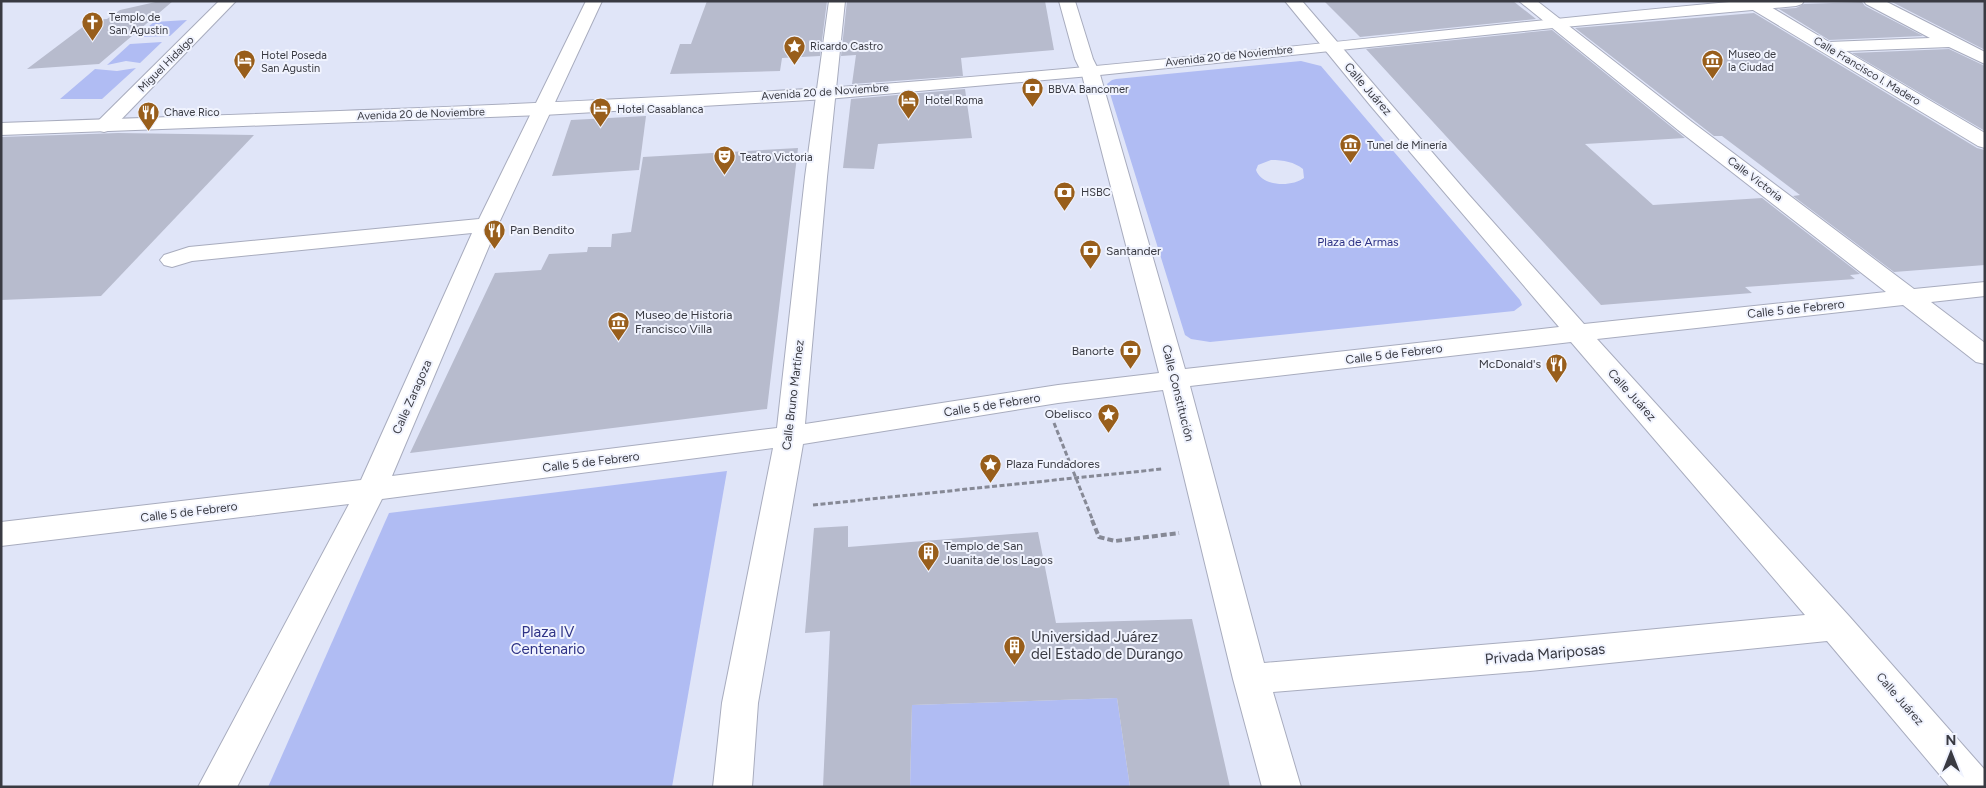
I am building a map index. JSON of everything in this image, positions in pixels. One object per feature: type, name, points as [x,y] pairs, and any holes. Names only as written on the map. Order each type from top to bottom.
[{"type":"street","name":"Miguel Hidalgo","points":[[104,126],[228,1]]},
{"type":"street","name":"Calle Zaragoza","points":[[218,787],[371,490],[487,225],[594,1]]},
{"type":"street","name":"Calle Bruno Martínez","points":[[732,787],[740,703],[790,436],[815,186],[837,1]]},
{"type":"street","name":"Calle Constitución","points":[[1067,1],[1087,65],[1175,380],[1251,679],[1282,787]]},
{"type":"street","name":"Calle Juárez","points":[[1293,1],[1576,332],[1838,626],[1975,787]]},
{"type":"street","name":"Avenida 20 de Noviembre","points":[[1,129],[104,126],[828,86],[1087,65],[1325,39],[1616,1]]},
{"type":"street","name":"Avenida 20 de Noviembre","points":[[1539,11],[1796,1]]},
{"type":"street","points":[[1872,1],[1985,59]]},
{"type":"street","name":"Calle Francisco I. Madero","points":[[1751,3],[1985,142]]},
{"type":"street","name":"Calle Victoria","points":[[1539,11],[1985,356]]},
{"type":"street","points":[[1826,46],[1950,42]]},
{"type":"street","name":"Avenida 20 de Noviembre","points":[[1,114],[546,102]]},
{"type":"street","points":[[172,260],[189,254],[487,225]]},
{"type":"street","name":"Calle 5 de Febrero","points":[[1,534],[371,490],[790,436],[1043,397],[1175,380],[1576,332],[1985,289]]},
{"type":"street","name":"Privada Mariposas","points":[[1251,679],[1540,655],[1838,626]]},
{"type":"path","points":[[1043,397],[1099,537],[1115,541],[1212,529]]},
{"type":"path","points":[[775,509],[1197,466]]},
{"type":"green space","points":[[187,20],[170,36],[136,37],[154,22]]},
{"type":"green space","points":[[162,42],[140,63],[126,61],[107,65],[130,44]]},
{"type":"green space","name":"Plaza de Armas","points":[[1301,61],[1321,66],[1520,300],[1522,305],[1514,311],[1210,342],[1191,339],[1185,335],[1107,84],[1116,79]],"holes":[[[1276,160],[1289,162],[1300,167],[1303,169],[1304,178],[1292,183],[1278,184],[1264,180],[1259,176],[1256,170],[1258,165]]]},
{"type":"green space","points":[[136,68],[102,99],[60,99],[95,69],[117,71]]},
{"type":"green space","name":"Plaza IV Centenario","points":[[727,471],[672,787],[268,787],[389,513]]},
{"type":"green space","points":[[1117,698],[1130,787],[910,787],[912,705]]},
{"type":"building","name":"Templo de San Agustin","points":[[160,1],[173,1],[99,64],[27,69],[92,20],[107,19],[120,10]]},
{"type":"building","points":[[707,1],[827,1],[820,56],[782,58],[780,71],[670,74],[680,44],[691,44]]},
{"type":"building","points":[[847,1],[1045,1],[1054,50],[961,58],[963,76],[852,84],[856,55],[841,56]]},
{"type":"building","points":[[1324,1],[1513,1],[1536,19],[1360,37]]},
{"type":"building","points":[[1890,1],[1985,1],[1985,50]]},
{"type":"building","points":[[1862,2],[1865,6],[1923,36],[1829,40],[1779,9],[1796,8],[1804,4]]},
{"type":"building","points":[[1754,13],[1977,148],[1985,150],[1985,265],[1894,272],[1793,196],[1800,195],[1722,136],[1714,136],[1575,28]]},
{"type":"building","points":[[1552,30],[1685,138],[1585,144],[1653,205],[1762,198],[1860,274],[1850,275],[1855,279],[1745,287],[1752,293],[1601,305],[1366,49]]},
{"type":"building","points":[[1949,49],[1985,66],[1985,131],[1852,53]]},
{"type":"building","name":"Hotel Roma","points":[[965,89],[972,138],[878,144],[874,169],[843,168],[851,99]]},
{"type":"building","points":[[646,116],[639,170],[552,176],[571,120]]},
{"type":"building","points":[[118,133],[254,135],[101,296],[1,300],[1,137]]},
{"type":"building","name":"Museo de Historia Francisco Villa","points":[[798,148],[767,409],[410,453],[495,273],[541,270],[549,254],[587,252],[588,247],[611,247],[612,234],[631,232],[643,157]]},
{"type":"building","name":"Universidad Juárez del Estado de Durango","points":[[848,526],[848,547],[1038,532],[1056,623],[1192,619],[1230,787],[1130,787],[1117,698],[912,705],[910,787],[823,787],[830,631],[805,633],[814,528]]},
{"type":"place","name":"Templo de San Agustin","points":[[93,42]]},
{"type":"place","name":"Ricardo Castro","points":[[794,65]]},
{"type":"place","name":"Museo de la Ciudad","points":[[1712,79]]},
{"type":"place","name":"Hotel Poseda San Agustin","points":[[245,80]]},
{"type":"place","name":"BBVA Bancomer","points":[[1032,108]]},
{"type":"place","name":"Hotel Roma","points":[[909,119]]},
{"type":"place","name":"Hotel Casablanca","points":[[601,128]]},
{"type":"place","name":"Chave Rico","points":[[148,131]]},
{"type":"place","name":"Tunel de Minería","points":[[1351,164]]},
{"type":"place","name":"Teatro Victoria","points":[[724,176]]},
{"type":"place","name":"HSBC","points":[[1065,211]]},
{"type":"place","name":"Pan Bendito","points":[[494,249]]},
{"type":"place","name":"Santander","points":[[1090,270]]},
{"type":"place","name":"Museo de Historia Francisco Villa","points":[[619,341]]},
{"type":"place","name":"Banorte","points":[[1130,370]]},
{"type":"place","name":"McDonald's","points":[[1557,383]]},
{"type":"place","name":"Obelisco","points":[[1108,433]]},
{"type":"place","name":"Plaza Fundadores","points":[[990,483]]},
{"type":"place","name":"Templo de San Juanita de los Lagos","points":[[928,572]]},
{"type":"place","name":"Universidad Juárez del Estado de Durango","points":[[1015,665]]}]
